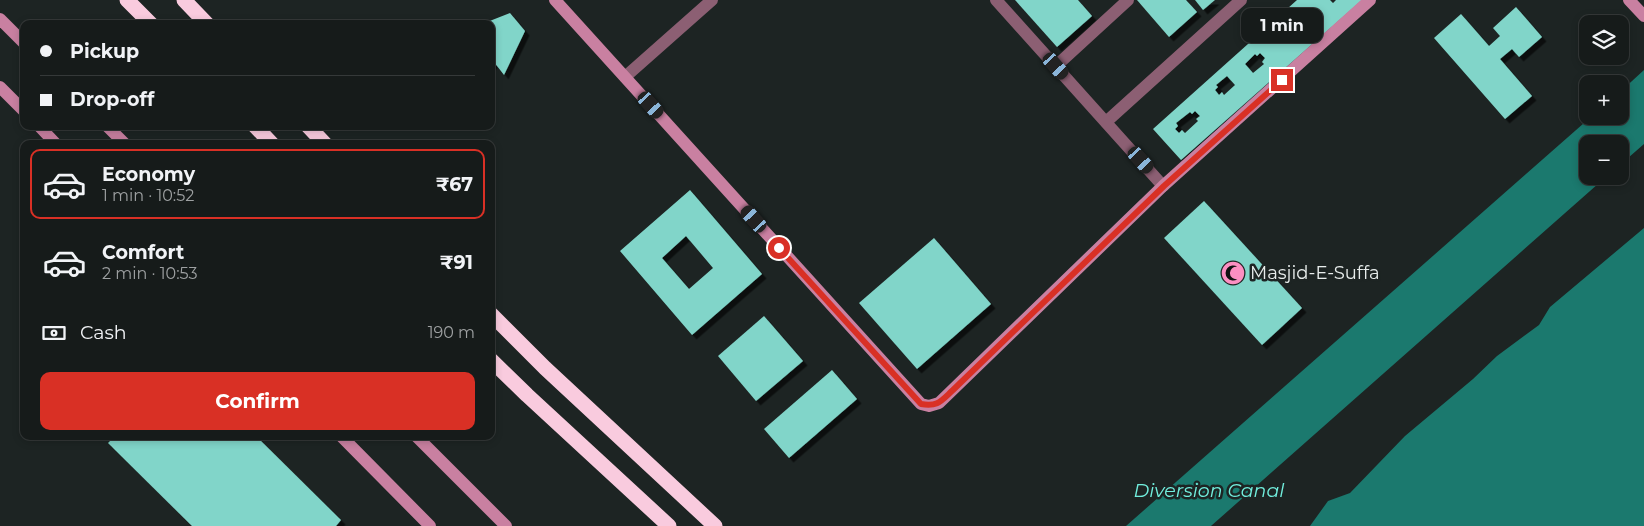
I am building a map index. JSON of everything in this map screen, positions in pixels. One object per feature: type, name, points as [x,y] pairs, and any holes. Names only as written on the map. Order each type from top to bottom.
[{"type":"highway","points":[[184,0],[204,20]]},
{"type":"highway","points":[[131,4],[147,20]]},
{"type":"highway","points":[[259,130],[268,140]]},
{"type":"highway","points":[[312,130],[321,140]]},
{"type":"highway","points":[[495,318],[545,368],[715,526]]},
{"type":"highway","points":[[495,364],[669,526]]},
{"type":"street","points":[[121,0],[131,4]]},
{"type":"street","points":[[555,0],[921,404],[929,406],[939,403],[1164,186],[1370,0]]},
{"type":"street","points":[[625,77],[712,0]]},
{"type":"street","points":[[996,0],[1164,186]]},
{"type":"street","points":[[1056,66],[1128,0]]},
{"type":"street","points":[[1106,122],[1241,0]]},
{"type":"street","points":[[1629,0],[1644,16]]},
{"type":"street","points":[[0,19],[20,39]]},
{"type":"street","points":[[0,87],[20,107]]},
{"type":"street","points":[[42,130],[52,140]]},
{"type":"street","points":[[111,130],[121,140]]},
{"type":"street","points":[[345,440],[430,526]]},
{"type":"street","points":[[420,440],[506,526]]},
{"type":"water","name":"Diversion Canal","points":[[1644,70],[1644,144],[1629,157],[1629,135],[1579,135],[1579,185],[1597,185],[1211,526],[1126,526],[1582,125],[1629,125],[1629,84]]},
{"type":"water","points":[[1644,228],[1644,526],[1310,526],[1328,501],[1350,493],[1405,436],[1473,379],[1497,356],[1539,325],[1550,307]]},
{"type":"building","points":[[1015,0],[1078,0],[1092,16],[1057,47]]},
{"type":"building","points":[[1137,0],[1186,0],[1197,12],[1169,37]]},
{"type":"building","points":[[1195,0],[1215,0],[1203,10]]},
{"type":"building","points":[[1297,0],[1330,0],[1333,3],[1336,0],[1362,0],[1181,160],[1153,129]],"holes":[[[1298,18],[1300,20],[1303,18],[1307,23],[1304,25],[1306,28],[1293,39],[1291,37],[1287,40],[1283,35],[1286,32],[1285,30]],[[1260,53],[1265,58],[1262,62],[1264,64],[1253,73],[1245,64],[1255,54],[1257,56]],[[1227,76],[1235,85],[1224,95],[1222,92],[1219,95],[1215,90],[1218,87],[1216,85]],[[1195,111],[1200,116],[1196,119],[1198,121],[1185,133],[1182,130],[1179,133],[1175,129],[1178,126],[1176,123],[1190,112],[1192,114]]]},
{"type":"building","points":[[1516,7],[1542,37],[1519,57],[1512,49],[1500,59],[1532,96],[1505,119],[1434,38],[1461,14],[1489,46],[1500,36],[1493,28]]},
{"type":"building","points":[[510,13],[525,31],[504,75],[495,63],[495,20],[492,20]]},
{"type":"building","points":[[690,190],[762,274],[692,335],[620,251]],"holes":[[[686,236],[713,268],[689,289],[662,258]]]},
{"type":"building","name":"Masjid-E-Suffa","points":[[1204,201],[1302,308],[1262,345],[1164,238]]},
{"type":"building","points":[[934,238],[991,304],[917,369],[859,303]]},
{"type":"building","points":[[764,316],[803,361],[756,401],[718,356]]},
{"type":"building","points":[[832,370],[857,399],[789,458],[764,429]]},
{"type":"building","points":[[111,440],[260,440],[341,520],[336,526],[192,526],[108,443]]},
{"type":"place","name":"Masjid-E-Suffa","points":[[1233,273]]},
{"type":"route","points":[[779,248],[921,404],[934,405],[939,403],[953,390],[1164,186],[1282,80]]}]
